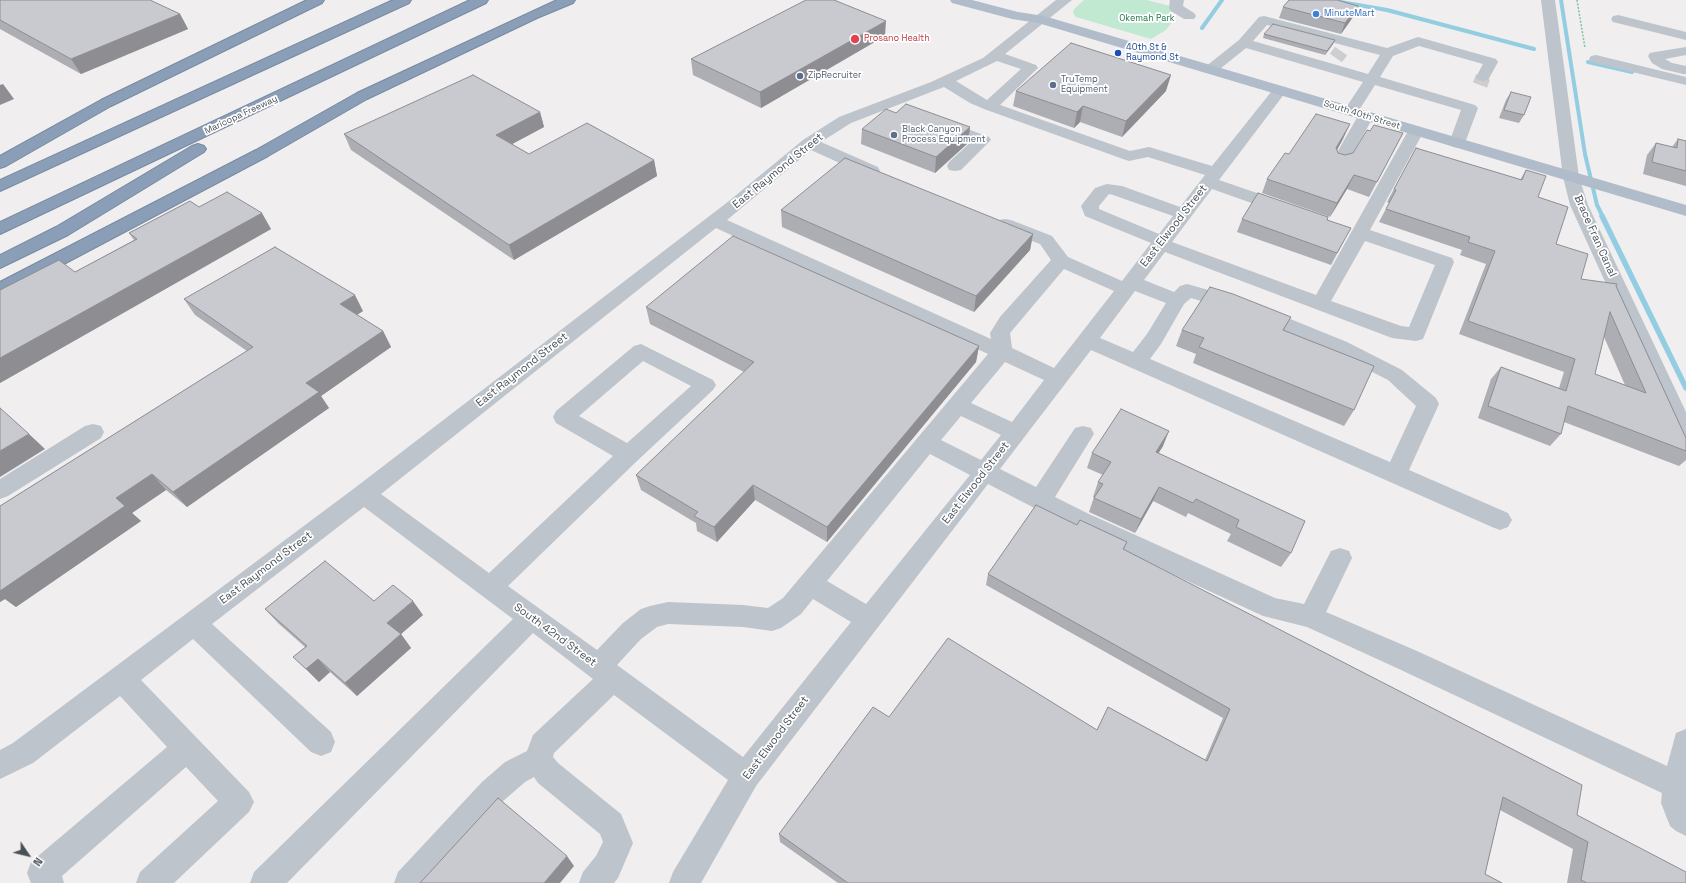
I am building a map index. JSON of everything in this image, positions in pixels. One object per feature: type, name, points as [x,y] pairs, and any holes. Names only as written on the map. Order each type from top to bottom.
[{"type":"highway","points":[[0,163],[106,103],[317,0]]},
{"type":"highway","points":[[0,186],[404,0]]},
{"type":"highway","name":"Maricopa Freeway","points":[[0,229],[481,0]]},
{"type":"highway","points":[[0,290],[248,160],[362,96],[532,15],[568,0]]},
{"type":"highway","points":[[0,262],[62,230],[194,151],[368,54]]},
{"type":"main road","name":"South 40th Street","points":[[957,0],[1017,16],[1039,19],[1686,212]]},
{"type":"main road","name":"South 40th Street","points":[[999,0],[1025,8],[1039,19]]},
{"type":"street","points":[[1039,19],[1065,0]]},
{"type":"street","points":[[1177,0],[1176,8],[1189,16]]},
{"type":"street","name":"Brace Fran Canal","points":[[1548,0],[1572,178],[1579,205],[1686,435]]},
{"type":"street","name":"East Raymond Street","points":[[0,777],[8,758],[121,678],[364,494],[715,221],[809,143],[845,120],[945,81],[988,61],[1039,19]]},
{"type":"street","points":[[1618,19],[1686,36]]},
{"type":"street","points":[[1210,70],[1244,43],[1264,20],[1281,39],[1338,55],[1371,80],[1477,92]]},
{"type":"street","points":[[1244,43],[1281,39],[1338,55],[1388,53],[1418,41],[1491,62],[1456,143]]},
{"type":"street","points":[[1686,52],[1655,56],[1657,60],[1667,66],[1686,71]]},
{"type":"street","points":[[1339,163],[1371,80],[1388,53]]},
{"type":"street","points":[[989,106],[1031,68],[995,55]]},
{"type":"street","points":[[1596,59],[1686,81]]},
{"type":"street","points":[[945,81],[975,100],[1019,118],[1129,156],[1149,152],[1298,213]]},
{"type":"street","name":"East Elwood Street","points":[[684,883],[746,776],[868,619],[1016,433],[1280,90]]},
{"type":"street","points":[[886,104],[908,112]]},
{"type":"street","points":[[923,118],[983,140],[956,166]]},
{"type":"street","points":[[1320,304],[1416,131]]},
{"type":"street","points":[[809,143],[885,176]]},
{"type":"street","points":[[1184,214],[1116,190],[1107,189],[1102,192],[1090,206],[1091,212],[1098,216],[1161,243],[1399,333],[1416,334],[1445,262],[1360,233]]},
{"type":"street","points":[[988,217],[1046,240],[1061,260],[1128,286],[1177,300]]},
{"type":"street","points":[[715,221],[1002,350],[1058,378]]},
{"type":"street","points":[[409,883],[492,792],[515,772],[538,760],[543,746],[606,672],[632,631],[650,617],[668,613],[743,616],[772,620],[792,606],[1002,350],[1000,333],[1007,322],[1061,260]]},
{"type":"street","points":[[1137,361],[1154,338],[1177,300],[1187,290],[1234,304],[1340,347],[1395,376],[1428,404],[1396,474]]},
{"type":"street","points":[[1087,340],[1500,520]]},
{"type":"street","points":[[491,587],[629,455],[706,385],[641,351],[564,417],[629,455]]},
{"type":"street","points":[[957,405],[1016,433]]},
{"type":"street","points":[[0,490],[93,432]]},
{"type":"street","points":[[1040,500],[1083,434]]},
{"type":"street","points":[[926,442],[1081,521],[1272,608],[1310,617],[1499,701],[1677,785]]},
{"type":"street","name":"South 42nd Street","points":[[364,494],[746,776]]},
{"type":"street","points":[[1310,617],[1340,558]]},
{"type":"street","points":[[810,584],[868,619]]},
{"type":"street","points":[[265,883],[532,618]]},
{"type":"street","points":[[193,624],[321,742]]},
{"type":"street","points":[[121,678],[239,802],[150,883]]},
{"type":"street","points":[[1686,743],[1677,785],[1676,804],[1680,816],[1686,821]]},
{"type":"street","points":[[49,883],[42,873],[187,748]]},
{"type":"street","points":[[538,760],[548,773],[611,824],[618,843],[607,867],[594,883]]},
{"type":"path","points":[[1577,0],[1586,51],[1596,59]]},
{"type":"green space","name":"Okemah Park","points":[[1084,0],[1147,0],[1170,6],[1175,18],[1166,30],[1151,39],[1076,17],[1073,13],[1074,9]]},
{"type":"building","points":[[0,0],[150,0],[180,14],[71,59],[0,20]]},
{"type":"building","points":[[806,0],[834,0],[886,21],[760,92],[691,59]]},
{"type":"building","points":[[1289,0],[1337,0],[1358,6],[1345,23],[1283,7]]},
{"type":"building","points":[[1273,24],[1335,40],[1327,51],[1264,34]]},
{"type":"building","points":[[1071,43],[1171,75],[1126,121],[1083,106],[1077,112],[1016,91]]},
{"type":"building","points":[[473,75],[540,112],[496,135],[529,154],[587,123],[654,160],[509,245],[344,134]]},
{"type":"building","points":[[1511,92],[1531,97],[1524,115],[1504,110]]},
{"type":"building","points":[[906,104],[970,127],[936,157],[862,129],[886,109],[896,113]]},
{"type":"building","points":[[1316,114],[1350,124],[1336,148],[1338,153],[1345,155],[1353,153],[1367,130],[1370,131],[1374,125],[1403,133],[1377,182],[1354,175],[1337,203],[1267,179],[1285,153],[1289,154]]},
{"type":"building","points":[[1678,139],[1686,141],[1686,171],[1652,162],[1656,143],[1677,148]]},
{"type":"building","points":[[1416,148],[1522,180],[1526,170],[1546,176],[1538,197],[1568,207],[1556,244],[1588,254],[1581,279],[1617,284],[1616,286],[1686,438],[1686,451],[1568,406],[1561,434],[1488,406],[1501,367],[1566,391],[1575,359],[1468,321],[1495,251],[1468,242],[1470,237],[1386,209],[1396,190],[1394,189]],"holes":[[[1610,312],[1646,393],[1595,374]]]},
{"type":"building","points":[[845,158],[1033,234],[976,296],[781,210]]},
{"type":"building","points":[[227,192],[262,213],[0,358],[0,290],[59,260],[75,272],[137,239],[129,233],[190,201],[199,207]]},
{"type":"building","points":[[1258,193],[1328,217],[1327,220],[1351,228],[1337,253],[1242,219]]},
{"type":"building","points":[[733,236],[979,346],[827,527],[753,485],[714,527],[694,516],[698,512],[636,475],[754,362],[646,307]]},
{"type":"building","points":[[275,247],[355,295],[340,304],[383,331],[306,383],[319,392],[173,492],[152,474],[116,498],[125,506],[0,591],[0,506],[253,347],[184,299]]},
{"type":"building","points":[[1210,287],[1233,294],[1291,317],[1283,330],[1374,366],[1354,410],[1199,347],[1204,338],[1182,330]]},
{"type":"building","points":[[0,408],[29,434],[0,451]]},
{"type":"building","points":[[1121,409],[1169,431],[1156,452],[1305,521],[1291,553],[1236,527],[1239,520],[1196,499],[1193,503],[1159,487],[1141,519],[1094,498],[1103,484],[1098,482],[1111,462],[1092,453]]},
{"type":"building","points":[[1036,505],[1077,525],[1080,520],[1127,542],[1123,549],[1582,785],[1577,815],[1686,872],[1686,883],[1587,883],[1581,880],[1588,842],[1503,797],[1485,874],[1502,883],[848,883],[779,834],[873,707],[889,717],[948,638],[1097,730],[1108,707],[1207,761],[1230,709],[988,574]]},
{"type":"building","points":[[325,561],[374,601],[393,585],[413,601],[387,623],[401,634],[345,683],[318,659],[306,669],[293,657],[307,646],[265,609]]},
{"type":"building","points":[[498,798],[567,856],[544,883],[420,883]]},
{"type":"waterway","points":[[1202,28],[1222,0]]},
{"type":"waterway","points":[[1329,0],[1387,10],[1534,49]]},
{"type":"waterway","points":[[1561,0],[1585,154],[1597,205],[1603,217]]},
{"type":"waterway","points":[[1588,62],[1632,72]]},
{"type":"waterway","points":[[1602,216],[1686,388]]},
{"type":"tunnel","points":[[1336,58],[1341,51]]},
{"type":"tunnel","points":[[1480,85],[1483,77]]},
{"type":"place","name":"MinuteMart","points":[[1316,14]]},
{"type":"place","name":"Prosano Health","points":[[855,39]]},
{"type":"place","name":"40th St & Raymond St","points":[[1118,53]]},
{"type":"place","name":"ZipRecruiter","points":[[800,76]]},
{"type":"place","name":"TruTemp Equipment","points":[[1053,85]]},
{"type":"place","name":"Black Canyon Process Equipment","points":[[894,135]]}]
